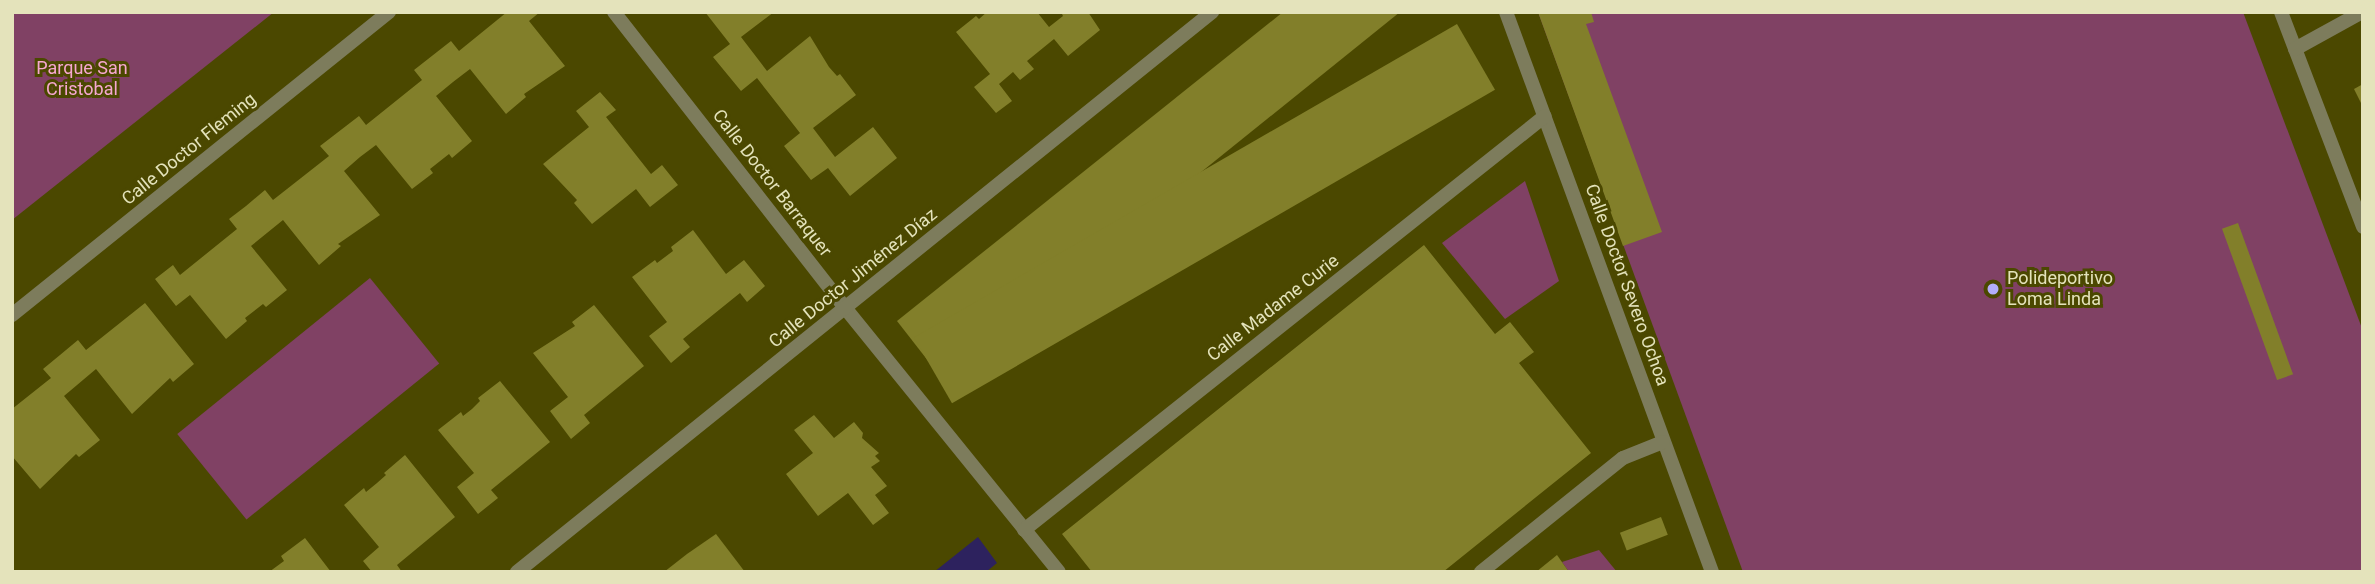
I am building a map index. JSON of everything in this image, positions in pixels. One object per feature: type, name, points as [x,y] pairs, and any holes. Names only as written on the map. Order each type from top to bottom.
[{"type":"street","name":"Calle Doctor Barraquer","points":[[614,12],[846,309],[1059,572]]},
{"type":"street","name":"Calle Doctor Jiménez Díaz","points":[[517,572],[1212,12]]},
{"type":"street","name":"Calle Doctor Severo Ochoa","points":[[1506,12],[1712,572]]},
{"type":"street","points":[[2281,12],[2363,227]]},
{"type":"street","points":[[2295,49],[2362,12]]},
{"type":"street","name":"Calle Doctor Fleming","points":[[12,315],[386,13]]},
{"type":"street","name":"Calle Madame Curie","points":[[1024,530],[1545,116]]},
{"type":"street","points":[[1482,572],[1623,458],[1663,442]]},
{"type":"green space","name":"Parque San Cristobal","points":[[12,12],[274,12],[12,220]]},
{"type":"green space","name":"Polideportivo Loma Linda","points":[[1538,12],[2243,12],[2363,331],[2363,572],[1743,572]]},
{"type":"green space","points":[[1525,181],[1559,281],[1505,319],[1442,243]]},
{"type":"green space","points":[[370,278],[439,363],[246,520],[177,434]]},
{"type":"green space","points":[[1599,550],[1617,572],[1569,572],[1562,562]]},
{"type":"shaded area","points":[[978,537],[997,563],[986,572],[934,572]]},
{"type":"building","points":[[507,12],[540,12],[529,21],[565,66],[524,94],[526,97],[506,114],[470,69],[453,82],[436,96],[472,141],[452,158],[449,154],[430,169],[433,173],[412,189],[376,145],[360,157],[344,171],[380,215],[338,244],[341,246],[319,265],[283,220],[251,246],[287,290],[266,307],[263,304],[245,318],[247,321],[226,339],[190,295],[176,306],[155,279],[173,265],[180,275],[237,229],[229,219],[265,190],[273,200],[329,156],[320,146],[359,116],[366,125],[422,80],[414,70],[451,41],[459,51]]},
{"type":"building","points":[[705,12],[774,12],[741,37],[767,71],[810,36],[829,67],[837,76],[840,74],[856,95],[813,128],[835,157],[873,127],[897,158],[850,196],[828,168],[811,180],[784,146],[800,133],[757,78],[741,91],[713,57],[730,44]]},
{"type":"building","points":[[987,12],[1037,12],[1049,27],[1063,16],[1061,12],[1088,12],[1100,30],[1068,56],[1054,39],[1027,61],[1034,69],[1020,80],[1013,72],[999,84],[1012,101],[996,113],[974,87],[990,74],[956,32],[976,16],[979,19]]},
{"type":"building","points":[[1283,12],[1400,12],[943,380],[897,321]]},
{"type":"building","points":[[1538,12],[1591,12],[1594,22],[1586,24],[1662,232],[1623,246]]},
{"type":"building","points":[[1457,24],[1495,90],[952,403],[914,338]]},
{"type":"building","points":[[2363,84],[2363,107],[2354,89]]},
{"type":"building","points":[[600,92],[616,110],[606,117],[651,174],[662,165],[678,185],[650,207],[636,189],[592,224],[574,203],[577,200],[543,164],[589,127],[576,111]]},
{"type":"building","points":[[2238,223],[2293,374],[2277,380],[2222,229]]},
{"type":"building","points":[[693,230],[726,274],[744,260],[765,286],[747,302],[740,293],[683,339],[690,347],[671,363],[649,336],[667,322],[632,277],[673,251],[671,247]]},
{"type":"building","points":[[1424,245],[1495,334],[1510,322],[1534,352],[1519,363],[1591,453],[1443,572],[1092,572],[1062,534]]},
{"type":"building","points":[[145,303],[194,364],[173,382],[170,378],[132,414],[96,369],[64,396],[100,440],[79,457],[76,454],[40,489],[12,456],[12,409],[51,378],[43,369],[78,340],[86,350]]},
{"type":"building","points":[[594,305],[644,366],[584,415],[590,423],[571,439],[550,411],[568,397],[533,353],[575,326],[572,322]]},
{"type":"building","points":[[500,381],[550,442],[491,490],[498,498],[478,514],[457,487],[474,473],[438,430],[461,412],[463,416],[472,409],[480,401],[478,398]]},
{"type":"building","points":[[814,415],[834,438],[854,422],[863,433],[862,438],[879,453],[875,456],[880,461],[871,467],[887,486],[875,495],[889,513],[873,525],[848,493],[818,516],[786,474],[813,453],[794,430]]},
{"type":"building","points":[[405,455],[455,517],[397,565],[402,572],[372,572],[363,561],[379,547],[344,505],[364,488],[366,492],[377,483],[386,475],[384,473]]},
{"type":"building","points":[[1661,517],[1668,535],[1627,551],[1620,533]]},
{"type":"building","points":[[716,534],[745,572],[664,572],[687,554]]},
{"type":"building","points":[[305,538],[331,572],[269,572],[284,561],[281,556]]},
{"type":"building","points":[[1557,555],[1569,572],[1536,572]]},
{"type":"place","name":"Polideportivo Loma Linda","points":[[1993,289]]}]
